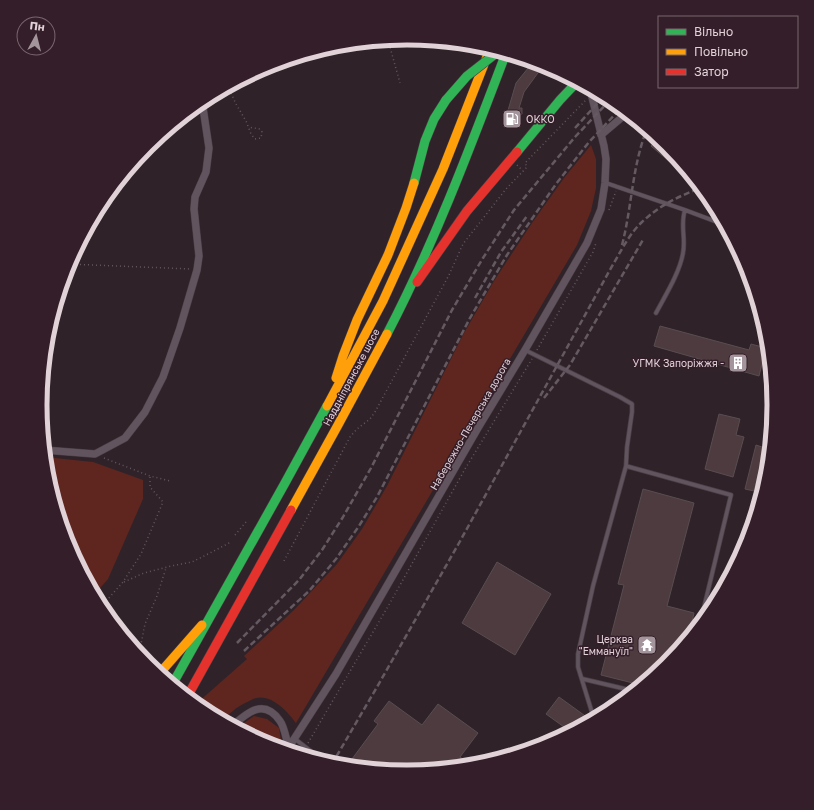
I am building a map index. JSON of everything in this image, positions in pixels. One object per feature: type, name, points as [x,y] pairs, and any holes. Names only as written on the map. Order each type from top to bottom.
[{"type":"main road","name":"Наддніпрянське шосе","points":[[175,680],[383,301],[443,169],[488,54]]},
{"type":"main road","points":[[328,403],[342,356],[388,255],[406,208],[425,141],[434,119],[446,100],[467,76],[493,56]]},
{"type":"main road","name":"Наддніпрянське шосе","points":[[190,692],[342,418],[399,310],[459,176],[504,58]]},
{"type":"main road","points":[[399,310],[467,211],[573,86]]},
{"type":"main road","points":[[163,670],[212,613]]},
{"type":"street","name":"Набережно-Печерська дорога","points":[[290,746],[336,674],[587,243],[601,209],[605,183],[606,159],[602,135],[592,96]]},
{"type":"street","points":[[50,450],[95,454],[125,438],[145,412],[163,377],[180,328],[197,270],[199,256],[194,209],[196,197],[206,172],[209,148],[203,109]]},
{"type":"street","points":[[602,135],[623,117]]},
{"type":"street","points":[[236,722],[244,715],[256,709],[264,709],[272,713],[280,721],[287,745]]},
{"type":"lane","points":[[605,183],[685,210],[718,223]]},
{"type":"lane","points":[[656,313],[681,265],[684,252],[682,217],[685,210]]},
{"type":"lane","points":[[525,350],[620,396],[632,404],[626,466],[593,586],[578,654],[578,667],[592,714]]},
{"type":"lane","points":[[626,466],[731,495],[704,608]]},
{"type":"lane","points":[[582,679],[628,690]]},
{"type":"lane","points":[[295,739],[312,752]]},
{"type":"path","points":[[390,46],[400,84]]},
{"type":"path","points":[[229,92],[246,121],[248,127],[251,134],[255,139],[261,138],[262,132],[260,129],[248,127]]},
{"type":"path","points":[[284,561],[350,437],[357,429],[370,419],[375,412],[449,275],[463,244],[506,189],[527,167],[525,164],[588,94]]},
{"type":"path","points":[[609,210],[617,187]]},
{"type":"path","points":[[306,748],[390,604],[465,469],[534,355],[593,252],[597,240]]},
{"type":"path","points":[[75,264],[197,270]]},
{"type":"path","points":[[95,454],[150,476],[170,481]]},
{"type":"path","points":[[106,602],[123,582],[141,554],[163,502],[150,487],[150,476]]},
{"type":"path","points":[[235,535],[246,522]]},
{"type":"path","points":[[123,582],[166,567],[192,562],[231,542]]},
{"type":"path","points":[[140,647],[145,624],[157,596],[166,567]]},
{"type":"shaded area","points":[[591,145],[596,159],[596,188],[591,211],[577,245],[296,723],[289,714],[274,701],[262,697],[255,698],[242,705],[227,717],[201,700],[247,659],[244,656],[294,610],[337,564],[362,529],[387,486],[464,333],[494,281],[564,178]]},
{"type":"shaded area","points":[[51,458],[93,462],[143,480],[143,499],[108,579],[98,590],[74,543],[59,498]]},
{"type":"shaded area","points":[[254,716],[267,719],[279,728],[281,740],[280,742],[269,738],[242,725]]},
{"type":"building","points":[[529,66],[540,70],[524,92],[519,108],[522,108],[522,114],[510,126],[504,124],[516,83]]},
{"type":"building","points":[[654,143],[680,170],[651,146]]},
{"type":"building","name":"УГМК Запоріжжя -","points":[[660,326],[749,350],[751,344],[762,347],[764,357],[759,376],[654,346]]},
{"type":"building","points":[[719,414],[740,419],[736,435],[744,437],[733,477],[705,469]]},
{"type":"building","points":[[756,445],[764,448],[754,491],[745,489]]},
{"type":"building","points":[[643,489],[694,503],[667,606],[694,613],[691,627],[662,660],[635,684],[601,675],[624,585],[618,584]]},
{"type":"building","points":[[497,562],[551,594],[515,655],[462,623]]},
{"type":"building","points":[[559,697],[587,717],[566,728],[546,714]]},
{"type":"building","points":[[389,701],[422,725],[438,704],[478,733],[460,757],[464,760],[407,765],[355,761],[352,759],[378,724],[374,721]]},
{"type":"railway","points":[[575,128],[599,101]]},
{"type":"railway","points":[[237,643],[299,580],[322,550],[371,468],[452,310],[483,258],[514,210],[575,137],[605,105]]},
{"type":"railway","points":[[244,651],[309,591],[336,559],[359,526],[377,497],[470,318],[507,255],[556,184],[589,142],[617,113]]},
{"type":"railway","points":[[622,245],[638,157],[645,135]]},
{"type":"railway","points":[[336,758],[459,543],[625,244],[637,227],[649,216],[677,198],[696,190]]},
{"type":"railway","points":[[475,298],[501,252],[527,216]]},
{"type":"railway","points":[[544,398],[570,365],[644,238]]},
{"type":"traffic: fast","points":[[446,100],[467,76],[493,56]]},
{"type":"traffic: fast","points":[[387,334],[436,231],[504,58]]},
{"type":"traffic: fast","points":[[517,152],[573,86]]},
{"type":"traffic: fast","points":[[414,183],[425,141],[434,119],[446,100]]},
{"type":"traffic: fast","points":[[175,680],[327,406]]},
{"type":"traffic: slow","points":[[327,406],[383,301],[443,169],[488,54]]},
{"type":"traffic: slow","points":[[336,378],[357,320],[388,255],[414,183]]},
{"type":"traffic: slow","points":[[291,510],[387,334]]},
{"type":"traffic: slow","points":[[163,670],[202,625]]},
{"type":"traffic: jam","points":[[417,282],[467,211],[517,152]]},
{"type":"traffic: jam","points":[[190,692],[291,510]]},
{"type":"place","name":"ОККО","points":[[512,119]]},
{"type":"place","name":"УГМК Запоріжжя -","points":[[738,363]]},
{"type":"place","name":"Церква \"Еммануїл\"","points":[[647,645]]}]
